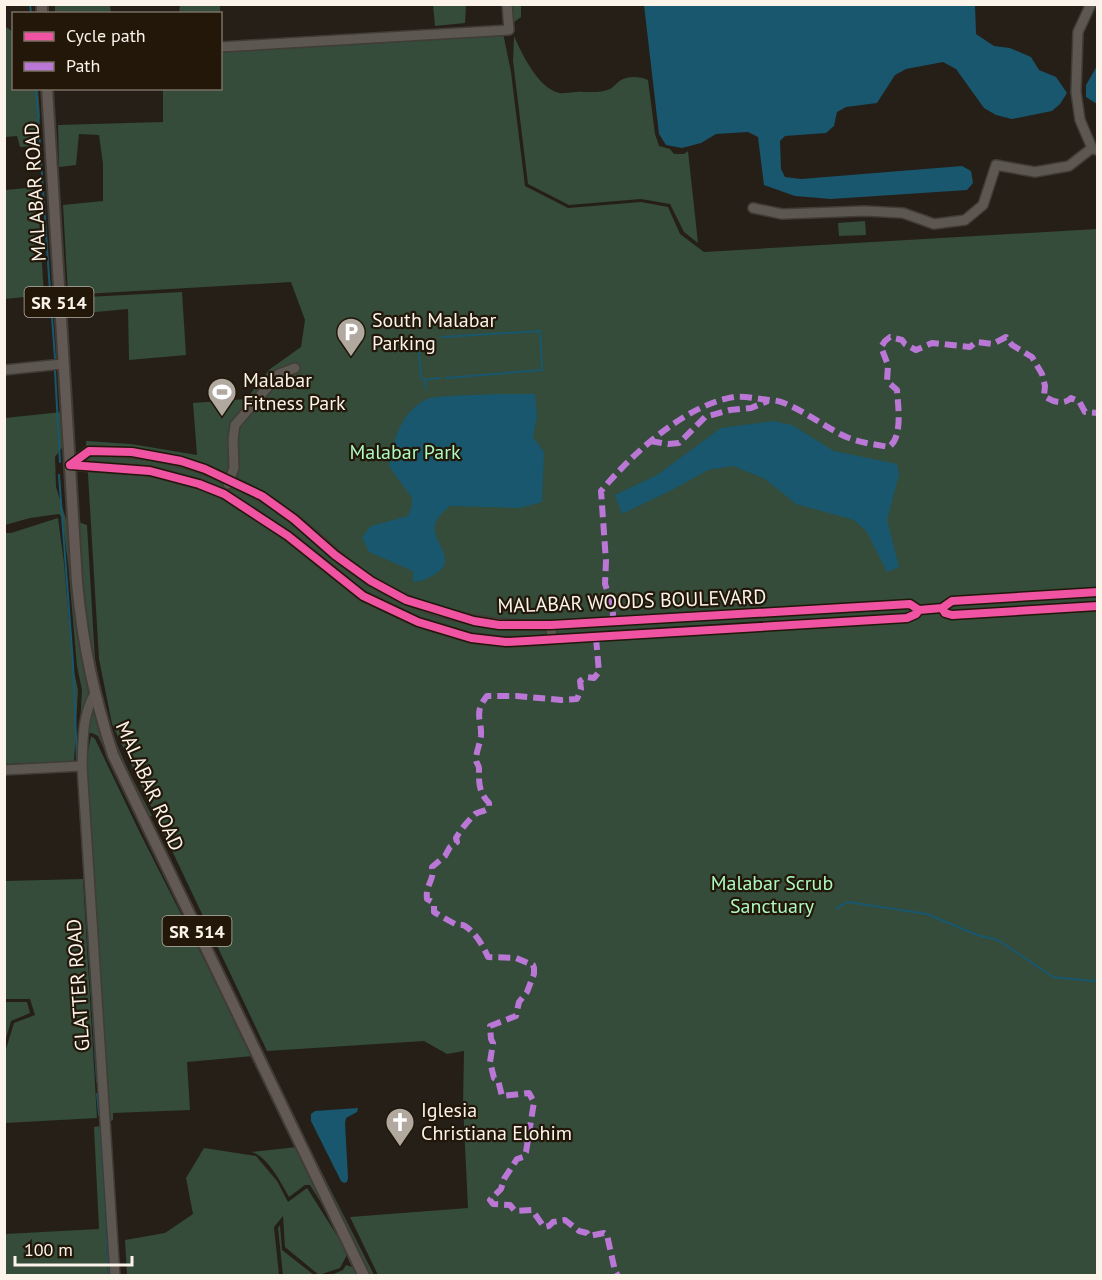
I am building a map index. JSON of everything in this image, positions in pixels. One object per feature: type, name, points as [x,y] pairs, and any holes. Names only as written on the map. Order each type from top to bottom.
[{"type":"main road","name":"MALABAR ROAD","points":[[47,90],[62,364],[81,632],[94,695],[113,755],[364,1275]]},
{"type":"street","points":[[222,47],[509,30],[507,4]]},
{"type":"street","points":[[753,208],[782,214],[865,211],[903,213],[934,224],[965,219],[982,205],[996,165],[1035,172],[1069,166],[1095,149],[1080,120],[1076,92],[1078,32],[1091,4]]},
{"type":"street","points":[[4,370],[62,364]]},
{"type":"street","points":[[224,494],[234,468],[235,426],[279,374],[296,368]]},
{"type":"street","name":"MALABAR WOODS BOULEVARD","points":[[89,451],[132,452],[181,461],[262,496],[311,532],[335,555],[362,575],[406,600],[474,621],[499,625],[551,625],[552,640],[506,642],[471,638],[396,613],[363,596],[301,546],[224,494],[199,484],[150,471],[70,465],[89,451]]},
{"type":"street","points":[[301,546],[311,532]]},
{"type":"street","points":[[396,613],[406,600]]},
{"type":"street","name":"GLATTER ROAD","points":[[94,695],[87,706],[82,766],[115,1275]]},
{"type":"street","points":[[4,770],[82,766]]},
{"type":"green space","points":[[55,5],[110,5],[111,12],[55,12]]},
{"type":"green space","points":[[180,5],[220,5],[220,12],[179,12]]},
{"type":"green space","points":[[433,5],[466,5],[465,23],[435,26]]},
{"type":"green space","points":[[512,5],[521,5],[521,17],[513,23]]},
{"type":"green space","points":[[4,28],[12,31],[12,90],[38,90],[40,116],[37,146],[20,147],[17,136],[5,137]]},
{"type":"green space","name":"Malabar Scrub Sanctuary","points":[[503,33],[511,72],[525,186],[568,208],[641,202],[668,207],[680,234],[704,252],[1097,229],[1097,1275],[378,1275],[350,1217],[468,1208],[463,1104],[464,1051],[447,1054],[424,1041],[267,1051],[112,724],[99,659],[86,441],[131,444],[197,455],[193,403],[246,399],[270,369],[301,347],[305,320],[291,282],[68,295],[63,205],[103,201],[103,164],[99,135],[79,134],[76,165],[59,167],[58,125],[163,122],[163,90],[222,90],[222,50]]},
{"type":"green space","points":[[514,36],[526,61],[538,78],[551,90],[559,93],[603,91],[631,77],[648,80],[655,134],[659,146],[670,149],[674,154],[684,154],[688,151],[698,243],[684,232],[670,204],[641,199],[569,205],[528,184],[513,61]]},
{"type":"green space","points":[[37,187],[44,295],[5,299],[5,190]]},
{"type":"green space","points":[[865,221],[866,235],[839,236],[838,223]]},
{"type":"green space","points":[[182,292],[186,355],[129,360],[128,309],[64,315],[64,296],[68,298]]},
{"type":"green space","points":[[62,412],[64,445],[55,457],[56,487],[68,520],[77,632],[89,696],[109,757],[138,821],[98,736],[89,733],[78,760],[82,690],[77,666],[62,517],[59,514],[30,518],[5,525],[5,418]]},
{"type":"green space","points":[[58,518],[73,667],[78,690],[74,762],[5,764],[4,533],[11,533]]},
{"type":"green space","points":[[78,522],[87,525],[95,660],[108,724],[152,816],[148,817],[108,726],[93,673],[82,587]]},
{"type":"green space","points":[[91,736],[95,739],[253,1056],[187,1062],[190,1110],[113,1113],[113,1120],[109,1122],[85,766]]},
{"type":"green space","points":[[83,879],[97,1118],[5,1123],[6,1049],[14,1023],[35,1015],[30,999],[5,999],[5,881]]},
{"type":"green space","points":[[5,1002],[27,1002],[30,1013],[11,1021],[5,1042]]},
{"type":"green space","points":[[100,1126],[108,1275],[5,1275],[5,1234],[99,1229],[94,1127]]},
{"type":"green space","points":[[297,1147],[335,1225],[310,1185],[305,1185],[289,1197],[268,1164],[257,1154],[251,1152]]},
{"type":"green space","points":[[204,1148],[256,1156],[277,1181],[288,1202],[307,1188],[348,1253],[340,1268],[319,1275],[285,1247],[283,1216],[274,1227],[279,1275],[127,1275],[125,1240],[165,1233],[193,1214],[186,1178]]},
{"type":"green space","points":[[314,1157],[374,1275],[369,1275]]},
{"type":"green space","points":[[280,1225],[282,1250],[314,1275],[283,1275],[278,1228]]},
{"type":"green space","points":[[346,1265],[355,1268],[359,1276],[329,1276],[343,1270]]},
{"type":"water","points":[[644,5],[975,5],[976,34],[994,46],[1010,48],[1031,57],[1039,70],[1056,77],[1067,93],[1052,111],[1012,119],[996,115],[984,108],[956,69],[943,62],[906,69],[895,75],[877,103],[846,107],[837,112],[834,126],[826,133],[785,136],[780,141],[781,169],[785,177],[801,179],[962,166],[971,171],[973,183],[967,190],[831,199],[795,196],[764,185],[758,137],[748,132],[716,134],[701,143],[682,148],[666,145],[659,134]]},
{"type":"water","points":[[1097,66],[1097,104],[1086,97],[1086,85]]},
{"type":"water","points":[[535,394],[537,417],[533,437],[544,452],[542,502],[520,508],[450,506],[439,517],[435,525],[436,537],[444,555],[443,567],[429,578],[413,582],[413,571],[369,552],[362,537],[371,526],[408,516],[412,506],[412,498],[389,466],[400,428],[411,411],[427,399]]},
{"type":"water","points":[[773,421],[792,425],[834,451],[897,464],[899,475],[887,520],[899,567],[887,572],[867,532],[854,520],[796,504],[765,479],[733,466],[708,470],[622,514],[615,495],[657,475],[721,428]]},
{"type":"water","points":[[358,1108],[357,1112],[346,1118],[345,1123],[348,1178],[344,1183],[311,1121],[311,1114],[315,1111]]},
{"type":"waterway","points":[[30,4],[31,12]]},
{"type":"waterway","points":[[36,90],[50,291]]},
{"type":"waterway","points":[[51,304],[55,358]]},
{"type":"waterway","points":[[442,337],[540,331],[542,370],[446,378]]},
{"type":"waterway","points":[[419,351],[421,378],[424,380],[440,378]]},
{"type":"waterway","points":[[55,371],[60,462]]},
{"type":"waterway","points":[[425,381],[426,390]]},
{"type":"waterway","points":[[59,475],[73,664],[77,762]]},
{"type":"waterway","points":[[78,773],[97,1081]]},
{"type":"waterway","points":[[837,908],[848,902],[927,914],[977,935],[998,940],[1053,977],[1092,981],[1098,979]]},
{"type":"waterway","points":[[97,1094],[99,1115]]},
{"type":"waterway","points":[[100,1128],[109,1276]]},
{"type":"marked path","points":[[612,624],[611,602],[605,584],[606,561],[601,491],[628,462],[661,433],[697,410],[715,402],[744,397],[784,403],[846,437],[889,447],[896,436],[899,412],[897,390],[887,381],[888,365],[881,347],[885,341],[890,337],[902,340],[916,350],[932,343],[970,347],[976,342],[993,344],[1006,337],[1012,345],[1032,357],[1042,374],[1045,386],[1044,396],[1061,402],[1071,398],[1079,401],[1085,412],[1098,413]]},
{"type":"marked path","points":[[650,441],[679,443],[705,417],[730,410],[751,408],[768,401]]},
{"type":"marked path","points":[[596,638],[599,672],[594,678],[586,677],[580,681],[581,689],[577,699],[487,696],[483,702],[479,712],[481,736],[476,760],[479,767],[480,787],[489,803],[489,808],[472,817],[456,838],[457,842],[432,867],[427,899],[434,903],[434,912],[455,924],[464,925],[473,932],[488,957],[516,958],[533,965],[534,968],[534,974],[527,992],[519,1002],[516,1016],[490,1026],[493,1043],[490,1062],[502,1096],[529,1093],[534,1102],[526,1152],[523,1157],[517,1159],[504,1179],[501,1189],[490,1200],[493,1204],[510,1205],[515,1211],[532,1210],[544,1227],[553,1222],[565,1220],[589,1236],[604,1233],[607,1235],[618,1276]]},
{"type":"cycle path","points":[[70,465],[89,451],[132,452],[181,461],[205,469],[262,496],[294,519],[335,555],[371,581],[406,600],[474,621],[499,625],[551,625],[910,604],[919,610],[942,608],[952,601],[1098,592]]},
{"type":"cycle path","points":[[70,465],[150,471],[199,484],[224,494],[288,536],[363,596],[418,622],[471,638],[506,642],[907,618],[919,610]]},
{"type":"cycle path","points":[[942,608],[945,613],[952,615],[1098,606]]},
{"type":"place","name":"South Malabar Parking","points":[[351,358]]},
{"type":"place","name":"Malabar Fitness Park","points":[[222,418]]},
{"type":"place","name":"Iglesia Christiana Elohim","points":[[400,1148]]},
{"type":"park label","name":"Malabar Park","points":[[405,452]]}]
